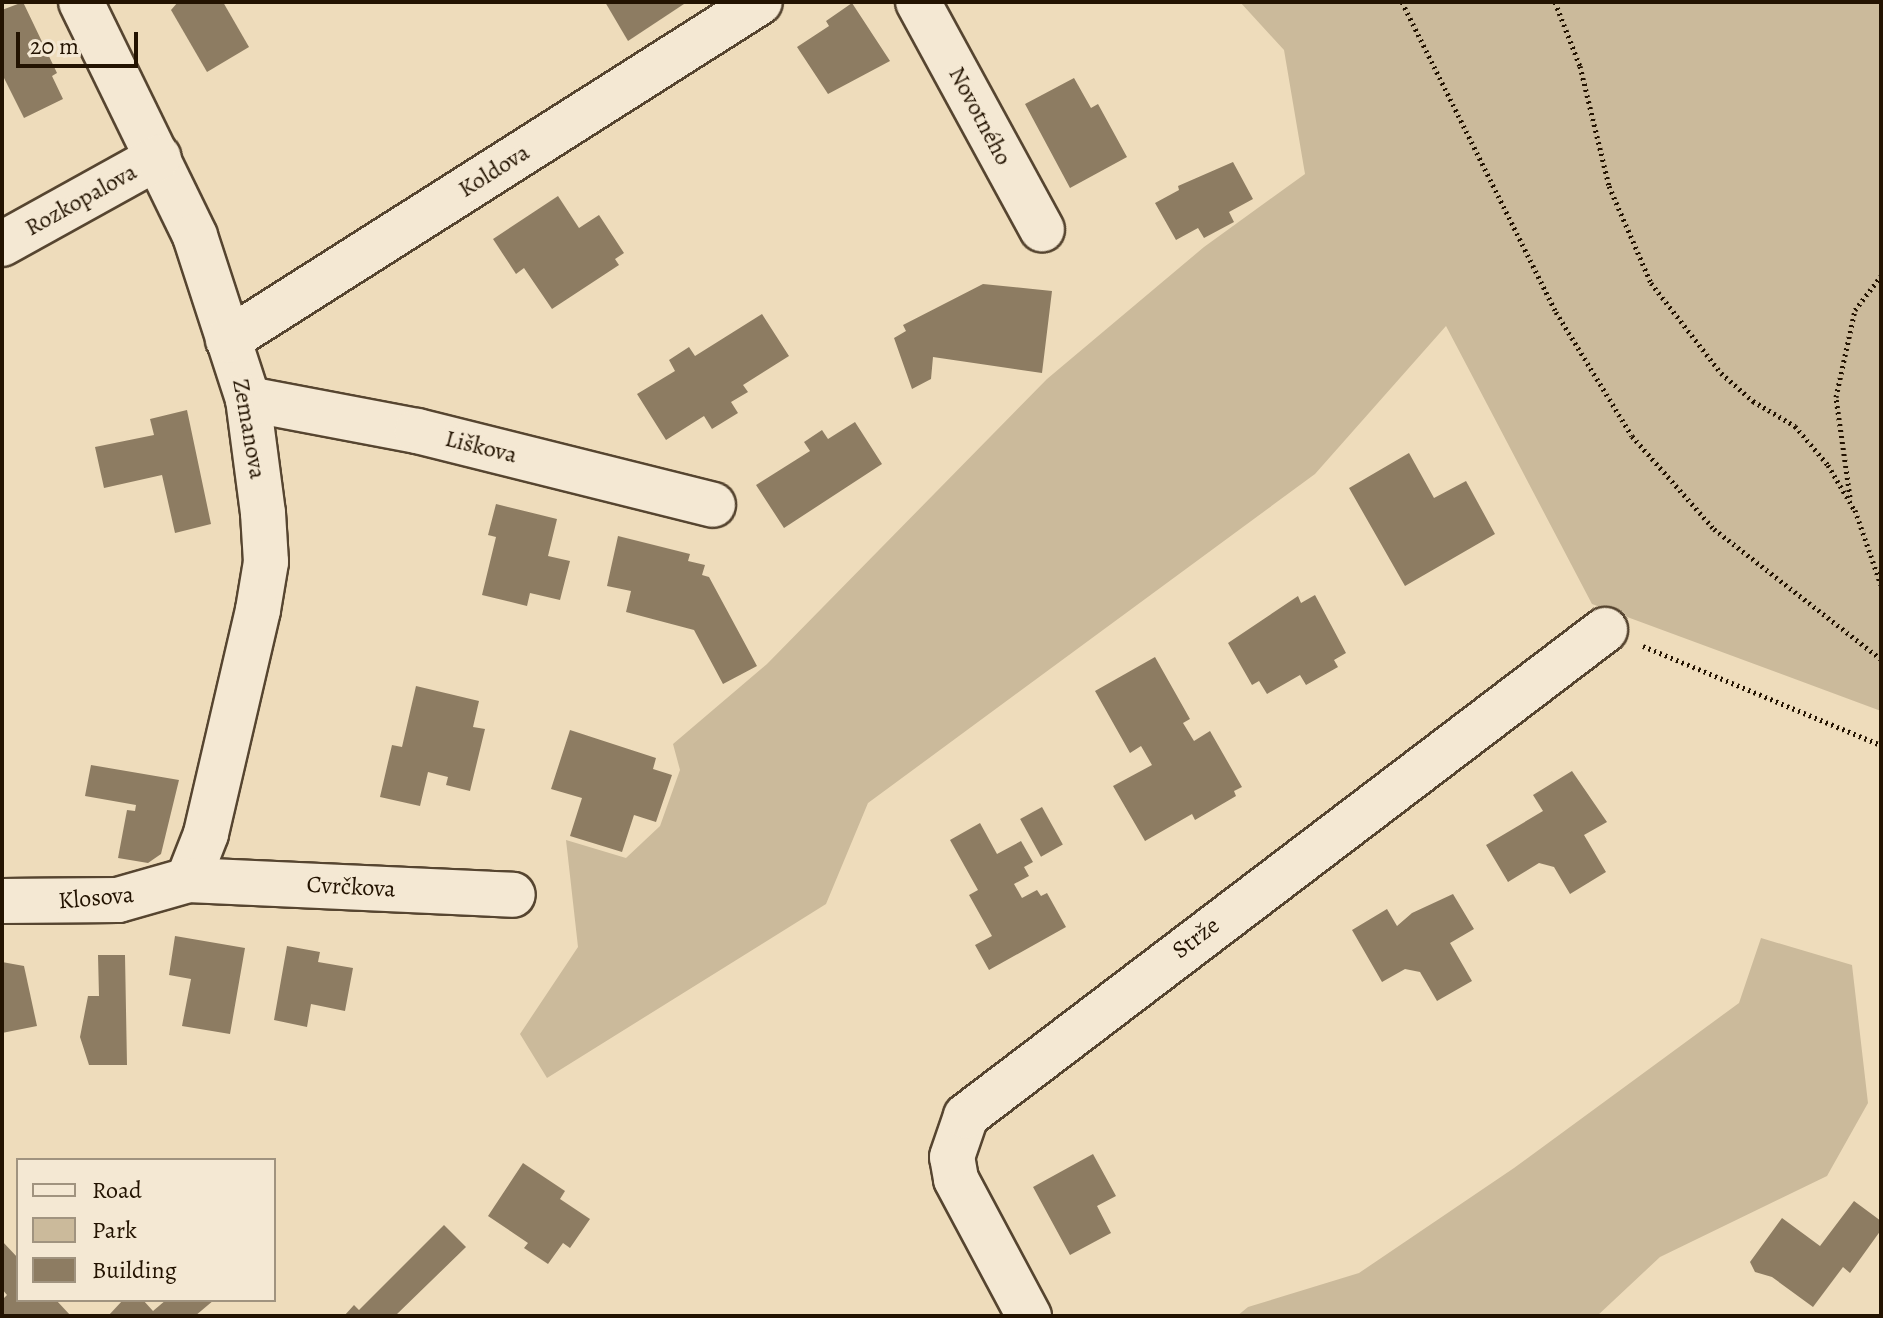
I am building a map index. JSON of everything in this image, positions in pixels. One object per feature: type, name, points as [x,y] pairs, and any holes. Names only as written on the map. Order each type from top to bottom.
[{"type":"street","name":"Zemanova","points":[[81,2],[195,236],[248,399],[266,562],[206,834],[188,880]]},
{"type":"street","name":"Koldova","points":[[228,340],[760,2]]},
{"type":"street","name":"Novotného","points":[[918,2],[1042,229]]},
{"type":"street","name":"Rozkopalova","points":[[2,244],[159,157]]},
{"type":"street","name":"Liškova","points":[[248,399],[417,431],[713,505]]},
{"type":"street","name":"Strže","points":[[1029,1316],[956,1179],[952,1157],[966,1116],[1605,630]]},
{"type":"street","name":"Cvrčkova","points":[[188,880],[513,895]]},
{"type":"street","name":"Klosova","points":[[2,901],[118,900],[188,880]]},
{"type":"path","points":[[1402,2],[1556,312],[1632,436],[1714,529],[1881,659]]},
{"type":"path","points":[[1555,2],[1580,66],[1604,172],[1651,283],[1721,373],[1753,401],[1795,426],[1828,465],[1855,511]]},
{"type":"path","points":[[1881,276],[1855,310],[1836,397],[1845,483],[1881,585]]},
{"type":"path","points":[[1605,630],[1881,745]]},
{"type":"green space","points":[[1240,2],[1881,2],[1881,711],[1592,604],[1446,326],[1315,474],[868,803],[826,904],[547,1078],[520,1034],[578,947],[566,840],[626,858],[660,826],[680,770],[673,744],[767,664],[1047,379],[1204,247],[1305,174],[1284,50]]},
{"type":"green space","points":[[1761,938],[1852,965],[1868,1103],[1827,1176],[1660,1257],[1597,1316],[1237,1316],[1248,1307],[1359,1273],[1514,1168],[1739,1003]]},
{"type":"building","points":[[23,2],[57,73],[52,76],[63,99],[24,118],[2,74],[2,10]]},
{"type":"building","points":[[178,2],[223,2],[249,47],[207,72],[171,10]]},
{"type":"building","points":[[605,2],[687,2],[628,41]]},
{"type":"building","points":[[852,3],[890,61],[828,94],[797,47],[829,26],[826,21]]},
{"type":"building","points":[[1074,78],[1091,108],[1098,104],[1127,157],[1070,188],[1025,104]]},
{"type":"building","points":[[1233,162],[1253,199],[1229,212],[1234,222],[1204,238],[1198,228],[1176,240],[1155,203],[1179,190],[1178,186]]},
{"type":"building","points":[[558,196],[579,228],[599,215],[624,253],[615,259],[619,265],[552,309],[524,268],[516,274],[493,239]]},
{"type":"building","points":[[983,284],[1052,291],[1042,373],[933,357],[931,379],[912,389],[894,338],[906,331],[903,325]]},
{"type":"building","points":[[762,314],[789,356],[743,385],[748,392],[731,402],[738,413],[712,429],[704,416],[666,440],[637,394],[675,371],[669,360],[689,347],[695,356]]},
{"type":"building","points":[[187,410],[211,524],[175,533],[162,475],[104,488],[95,447],[154,435],[150,419]]},
{"type":"building","points":[[855,422],[882,464],[784,528],[756,485],[810,451],[804,442],[822,430],[828,439]]},
{"type":"building","points":[[1409,453],[1434,498],[1466,481],[1495,534],[1405,586],[1349,488]]},
{"type":"building","points":[[496,504],[557,519],[548,556],[570,561],[560,600],[530,593],[527,606],[482,595],[496,537],[488,535]]},
{"type":"building","points":[[618,536],[690,554],[688,561],[705,565],[702,575],[709,577],[757,666],[723,684],[694,630],[626,612],[631,591],[607,586]]},
{"type":"building","points":[[1315,595],[1346,653],[1334,660],[1338,667],[1306,685],[1300,675],[1267,694],[1259,681],[1252,685],[1228,643],[1298,596],[1301,603]]},
{"type":"building","points":[[1155,657],[1190,719],[1183,723],[1194,741],[1210,731],[1242,787],[1234,791],[1236,796],[1195,820],[1192,814],[1145,841],[1113,786],[1152,765],[1141,746],[1130,753],[1095,691]]},
{"type":"building","points":[[416,686],[479,701],[473,727],[485,729],[470,791],[446,785],[448,777],[428,772],[420,806],[380,797],[392,745],[402,747]]},
{"type":"building","points":[[570,730],[656,758],[653,769],[672,775],[656,822],[634,815],[622,852],[570,836],[582,798],[551,789]]},
{"type":"building","points":[[91,765],[179,780],[161,854],[148,863],[118,858],[127,810],[135,811],[136,805],[85,796]]},
{"type":"building","points":[[1572,771],[1607,822],[1584,835],[1606,872],[1570,894],[1554,867],[1539,863],[1508,882],[1486,845],[1543,811],[1533,795]]},
{"type":"building","points":[[1042,807],[1063,845],[1041,857],[1020,819]]},
{"type":"building","points":[[980,823],[997,854],[1021,841],[1033,862],[1024,867],[1029,876],[1014,884],[1022,898],[1037,890],[1041,896],[1047,893],[1066,927],[989,970],[975,945],[992,936],[969,895],[978,890],[950,840]]},
{"type":"building","points":[[1453,894],[1474,929],[1450,943],[1472,981],[1437,1001],[1420,972],[1405,969],[1382,982],[1352,930],[1387,909],[1397,926],[1412,913]]},
{"type":"building","points":[[175,936],[245,948],[230,1034],[182,1026],[191,979],[169,975]]},
{"type":"building","points":[[287,946],[320,952],[318,962],[353,968],[345,1011],[311,1004],[307,1027],[274,1020]]},
{"type":"building","points":[[98,955],[125,955],[127,1065],[89,1065],[80,1037],[88,996],[99,996]]},
{"type":"building","points":[[2,962],[24,966],[37,1026],[2,1033]]},
{"type":"building","points":[[1093,1154],[1116,1196],[1097,1206],[1111,1233],[1070,1255],[1033,1187]]},
{"type":"building","points":[[523,1163],[565,1191],[560,1199],[590,1219],[570,1248],[563,1243],[548,1264],[524,1248],[528,1243],[488,1216]]},
{"type":"building","points":[[1854,1201],[1881,1221],[1881,1230],[1850,1273],[1843,1267],[1813,1307],[1772,1277],[1755,1272],[1750,1262],[1782,1218],[1820,1246]]},
{"type":"building","points":[[444,1225],[466,1247],[395,1316],[344,1316],[354,1305],[359,1310]]},
{"type":"building","points":[[2,1241],[16,1256],[16,1302],[58,1302],[71,1316],[2,1316],[2,1300],[7,1295],[2,1289]]},
{"type":"building","points":[[121,1302],[145,1302],[153,1311],[164,1302],[212,1302],[195,1316],[108,1316]]}]
